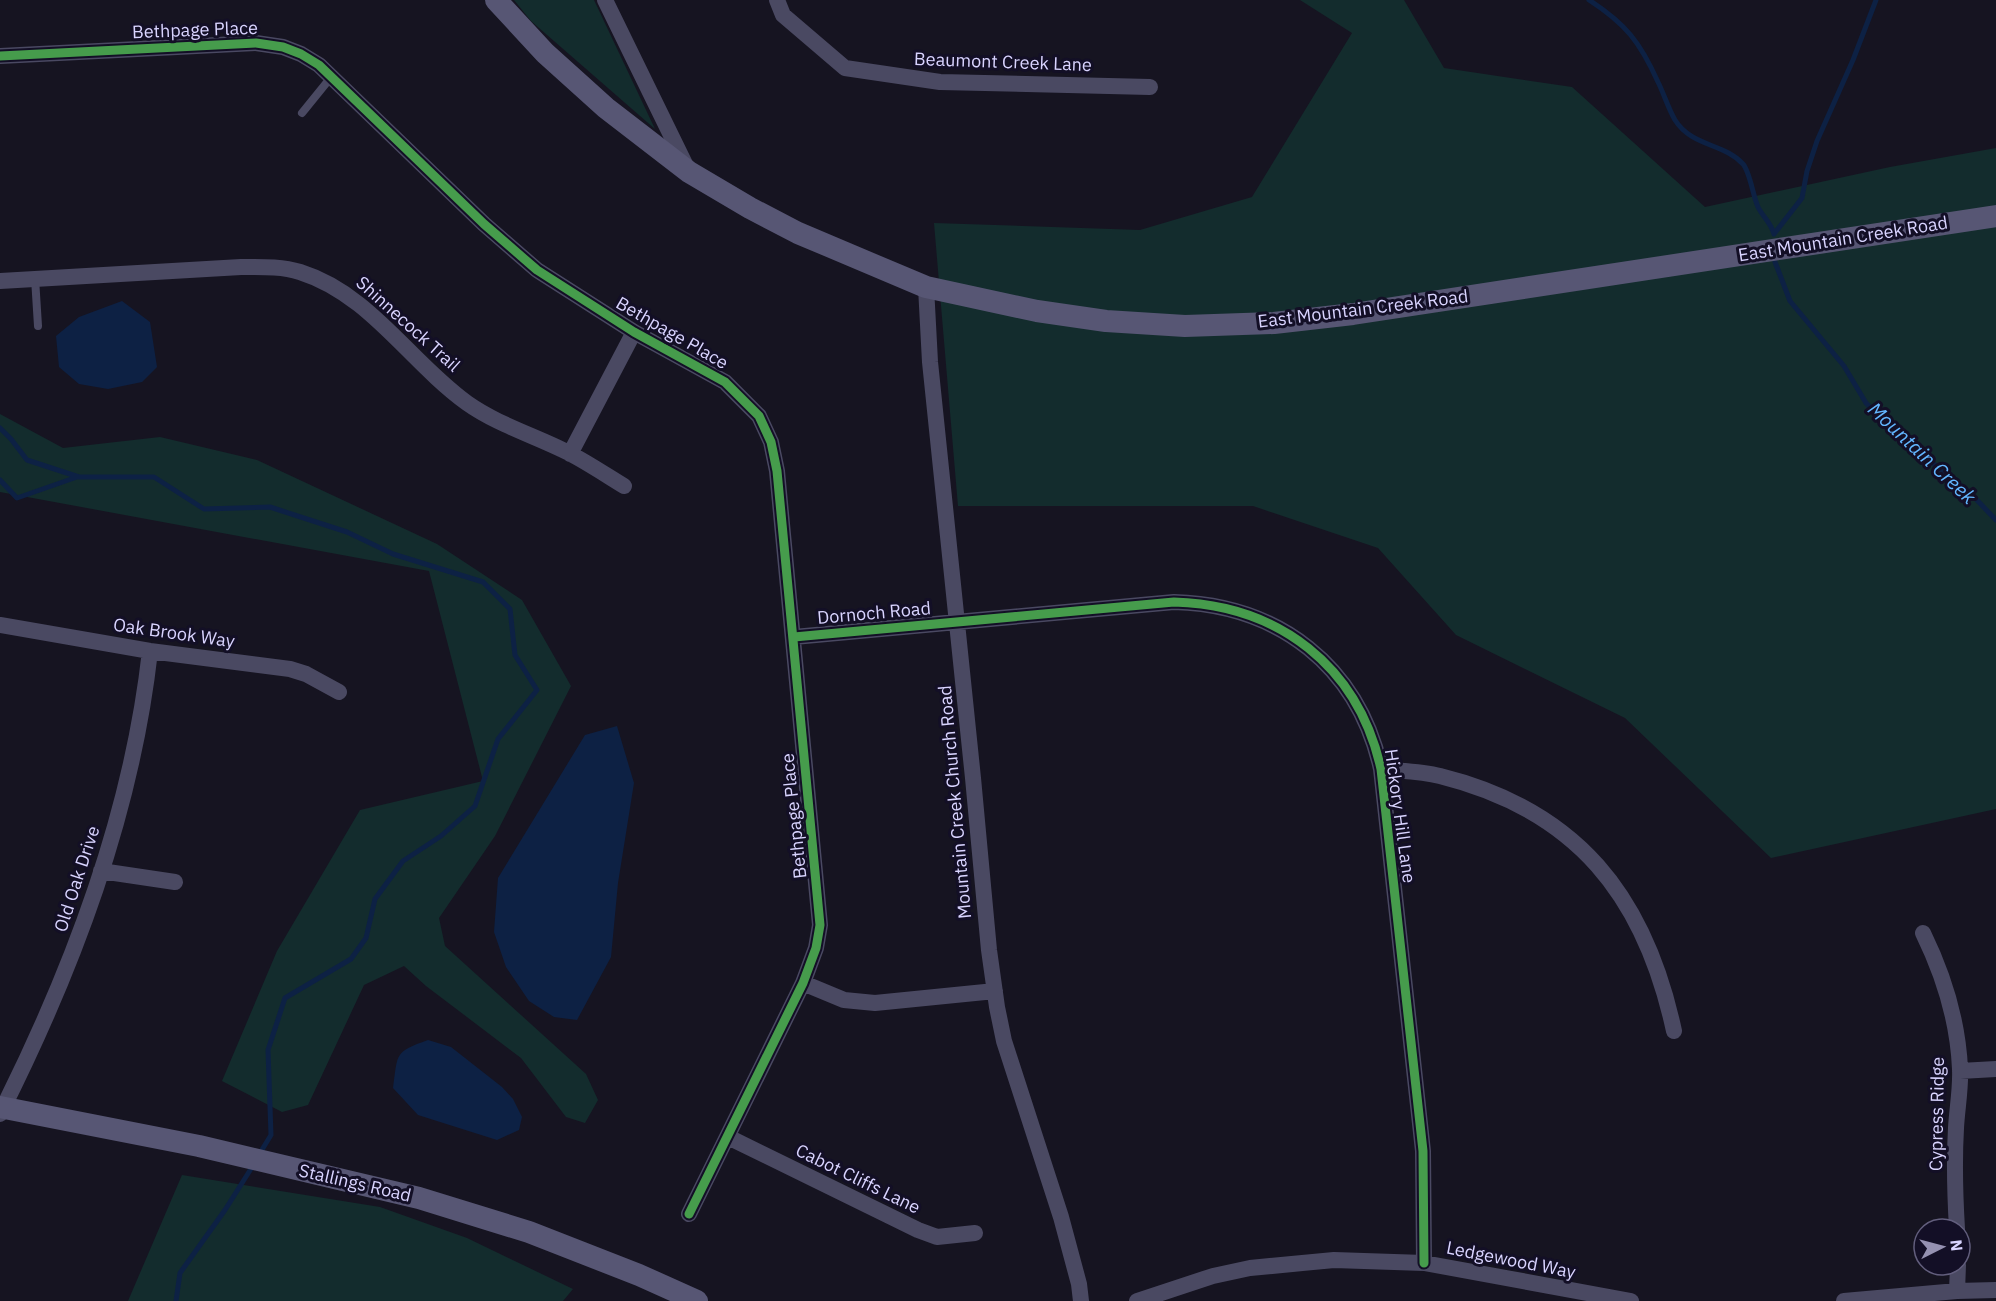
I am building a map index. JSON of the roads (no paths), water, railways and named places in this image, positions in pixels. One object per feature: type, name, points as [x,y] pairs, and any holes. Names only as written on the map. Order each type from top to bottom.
[{"type":"main road","name":"East Mountain Creek Road","points":[[496,0],[545,53],[606,108],[689,172],[750,208],[798,233],[926,287],[1037,311],[1106,321],[1185,326],[1274,323],[1364,313],[1996,216]]},
{"type":"main road","name":"Stallings Road","points":[[1,1109],[199,1146],[419,1198],[529,1232],[698,1301]]},
{"type":"street","points":[[605,0],[689,172]]},
{"type":"street","name":"Beaumont Creek Lane","points":[[777,0],[783,15],[844,68],[940,82],[1150,87]]},
{"type":"street","name":"Bethpage Place","points":[[0,56],[256,43],[283,47],[301,54],[332,76],[484,224],[537,270],[634,332],[725,382],[759,416],[771,442],[777,471],[820,925],[816,948],[803,983],[689,1214]]},
{"type":"street","name":"Shinnecock Trail","points":[[0,281],[241,267],[275,267],[298,271],[327,282],[355,299],[466,403],[570,454],[624,486]]},
{"type":"street","name":"Mountain Creek Church Road","points":[[926,287],[930,362],[988,950],[1004,1041],[1061,1217],[1079,1284],[1081,1301]]},
{"type":"street","points":[[570,454],[634,332]]},
{"type":"street","name":"Hickory Hill Lane","points":[[957,621],[1174,602],[1193,603],[1242,612],[1266,621],[1309,647],[1343,683],[1368,725],[1381,769],[1423,1151],[1424,1263]]},
{"type":"street","name":"Dornoch Road","points":[[794,637],[957,621]]},
{"type":"street","name":"Oak Brook Way","points":[[0,625],[150,651],[290,669],[306,674],[339,692]]},
{"type":"street","name":"Old Oak Drive","points":[[1,1109],[48,1015],[79,936],[101,871],[116,821],[136,737],[145,695],[150,651]]},
{"type":"street","points":[[1381,769],[1438,775],[1507,799],[1540,816],[1575,843],[1611,880],[1634,915],[1654,958],[1674,1030]]},
{"type":"street","points":[[101,871],[175,882]]},
{"type":"street","name":"Cypress Ridge","points":[[1923,933],[1935,958],[1954,1017],[1960,1071],[1954,1164],[1956,1217]]},
{"type":"street","points":[[803,983],[844,1000],[867,1002],[897,1002],[995,991]]},
{"type":"street","points":[[1960,1071],[1996,1069]]},
{"type":"street","name":"Cabot Cliffs Lane","points":[[728,1137],[918,1230],[937,1237],[975,1233]]},
{"type":"street","name":"Ledgewood Way","points":[[1137,1301],[1213,1276],[1250,1268],[1334,1260],[1424,1263],[1631,1301]]},
{"type":"street","points":[[1957,1291],[1958,1277]]},
{"type":"street","points":[[1844,1301],[1957,1291],[1996,1290]]},
{"type":"lane","points":[[302,113],[332,76]]},
{"type":"lane","points":[[35,278],[38,326]]},
{"type":"water","points":[[122,301],[150,322],[157,367],[142,382],[108,389],[79,384],[59,367],[56,336],[79,317]]},
{"type":"water","points":[[617,726],[634,783],[618,883],[611,957],[577,1020],[554,1017],[529,1001],[506,967],[494,932],[498,878],[585,735]]},
{"type":"water","points":[[428,1040],[451,1047],[502,1087],[513,1099],[522,1117],[519,1130],[497,1140],[418,1115],[393,1088],[400,1055],[403,1051]]},
{"type":"waterway","points":[[1589,0],[1613,17],[1631,35],[1645,56],[1675,120],[1682,129],[1699,140],[1727,152],[1743,164],[1758,207],[1774,234]]},
{"type":"waterway","name":"Mountain Creek","points":[[1774,234],[1802,198],[1807,171],[1817,141],[1853,60],[1876,0]]},
{"type":"waterway","name":"Mountain Creek","points":[[1775,262],[1790,301],[1844,366],[1866,403],[1892,430],[1973,496],[1996,520]]},
{"type":"waterway","points":[[0,428],[27,460],[79,477],[154,477],[204,509],[270,507],[347,532],[393,554],[483,582],[510,609],[515,655],[537,690],[498,739],[475,806],[441,836],[403,861],[375,899],[366,938],[351,959],[285,998],[268,1050],[271,1135],[260,1153]]},
{"type":"waterway","points":[[0,480],[17,498],[77,477]]},
{"type":"waterway","points":[[176,1301],[180,1273],[225,1210],[254,1164]]}]
